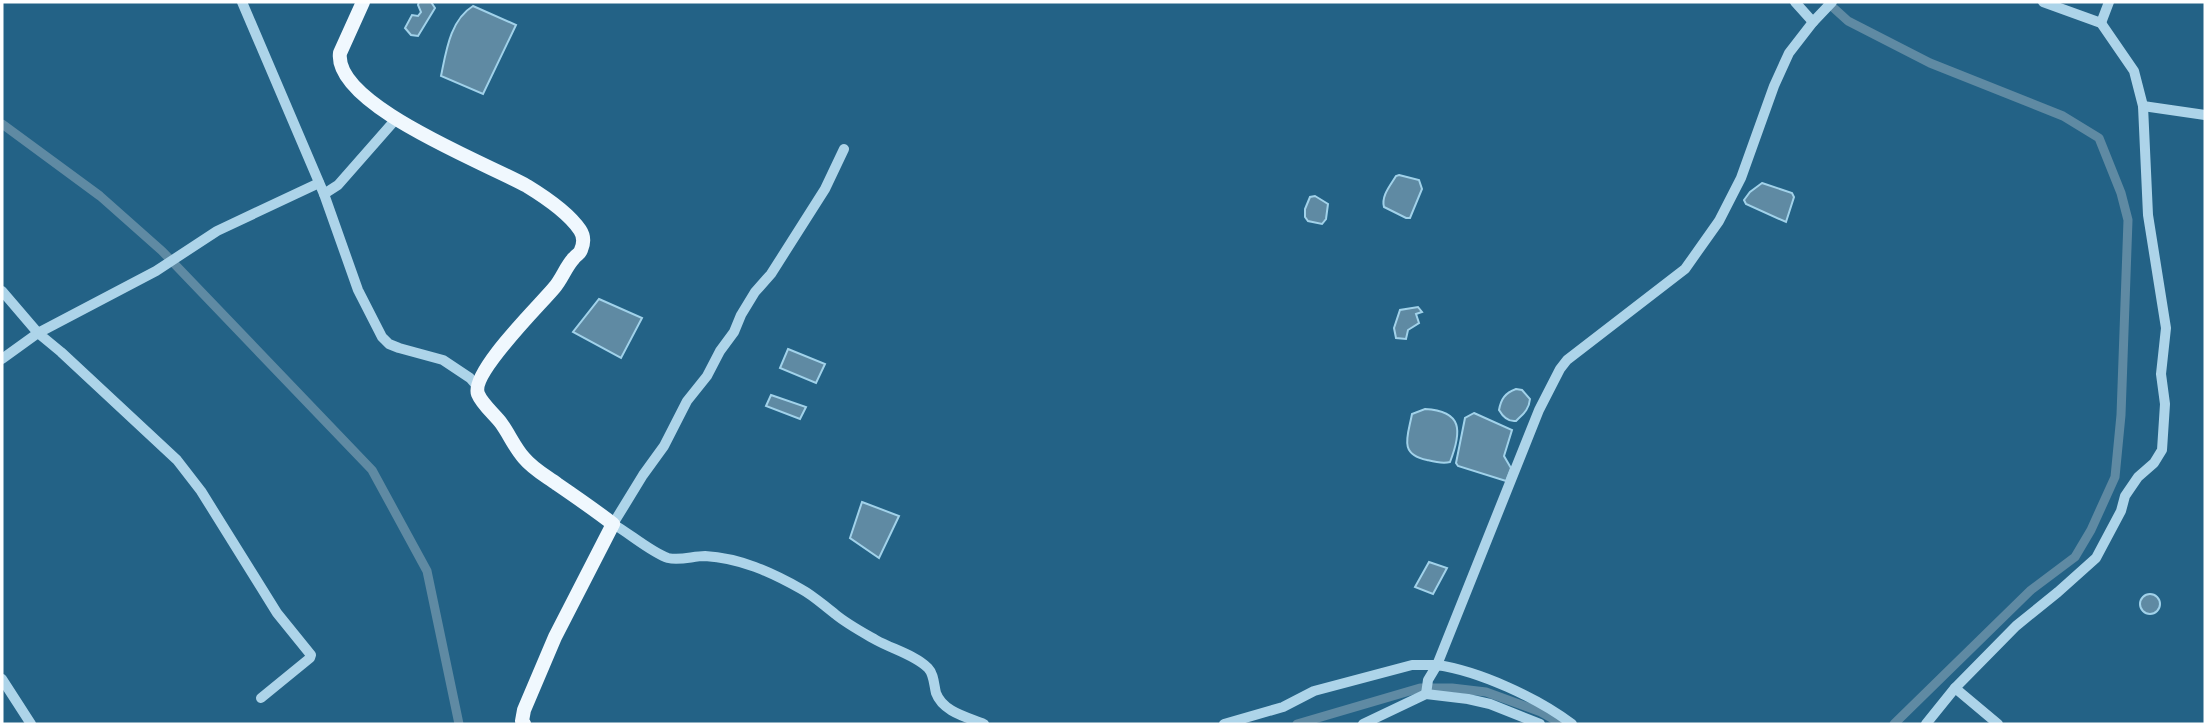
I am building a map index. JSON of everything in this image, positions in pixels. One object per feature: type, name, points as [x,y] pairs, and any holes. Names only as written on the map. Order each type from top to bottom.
[{"type":"main road","points":[[363,2],[340,53],[345,76],[396,119],[451,150],[536,191],[570,219],[580,229],[583,237],[581,250],[561,279],[506,340],[477,386],[479,396],[503,425],[523,458],[613,524],[555,638],[524,710],[524,724]]},
{"type":"street","points":[[242,2],[321,189],[358,290],[382,337],[399,348],[443,360],[470,378],[477,386]]},
{"type":"street","points":[[1795,2],[1813,22]]},
{"type":"street","points":[[1363,724],[1427,688],[1539,410],[1560,369],[1567,360],[1685,269],[1729,203],[1789,53],[1832,2]]},
{"type":"street","points":[[1926,724],[1955,688],[2016,626],[2096,558],[2121,511],[2125,496],[2138,477],[2154,464],[2162,450],[2165,404],[2161,374],[2166,328],[2148,215],[2143,106],[2134,71],[2101,23],[2043,2]]},
{"type":"street","points":[[2101,23],[2109,2]]},
{"type":"street","points":[[2143,106],[2205,116]]},
{"type":"street","points":[[2,359],[38,334],[156,271],[216,231],[321,189],[338,185],[396,119]]},
{"type":"street","points":[[844,149],[825,189],[771,274],[755,292],[734,332],[707,376],[687,401],[664,446],[613,524],[667,558],[706,556],[732,560],[763,570],[802,589],[876,640],[922,664],[930,670],[937,695],[944,705],[955,713],[984,724]]},
{"type":"street","points":[[2,291],[38,334],[61,352],[177,460],[221,521],[277,613],[309,653],[310,658],[261,698]]},
{"type":"street","points":[[1224,724],[1283,707],[1314,691],[1412,665],[1450,667],[1487,680],[1551,708],[1572,724]]},
{"type":"street","points":[[2,679],[31,724]]},
{"type":"street","points":[[1427,688],[1490,704],[1540,724]]},
{"type":"street","points":[[1955,688],[1998,724]]},
{"type":"water","points":[[419,2],[431,2],[435,8],[418,36],[411,35],[405,28],[412,15],[418,16],[421,12]]},
{"type":"water","points":[[473,6],[516,25],[483,94],[441,76],[454,28],[465,12]]},
{"type":"water","points":[[1399,175],[1419,180],[1422,189],[1410,218],[1384,207],[1387,191]]},
{"type":"water","points":[[1762,183],[1792,193],[1794,197],[1786,222],[1746,204],[1744,200],[1750,192]]},
{"type":"water","points":[[1315,196],[1328,204],[1326,219],[1322,224],[1308,221],[1305,217],[1310,197]]},
{"type":"water","points":[[599,299],[642,318],[621,358],[573,332]]},
{"type":"water","points":[[1418,307],[1422,312],[1416,314],[1419,323],[1408,330],[1406,339],[1396,338],[1394,328],[1400,310]]},
{"type":"water","points":[[788,349],[825,364],[816,383],[780,368]]},
{"type":"water","points":[[1516,389],[1522,390],[1530,399],[1525,412],[1513,421],[1499,410],[1504,397]]},
{"type":"water","points":[[771,395],[806,407],[800,419],[766,406]]},
{"type":"water","points":[[1425,409],[1453,418],[1457,432],[1450,462],[1418,457],[1408,449],[1407,437],[1412,414]]},
{"type":"water","points":[[1474,413],[1512,430],[1504,456],[1511,468],[1506,481],[1458,466],[1456,463],[1465,418]]},
{"type":"water","points":[[862,502],[899,516],[879,558],[850,538]]},
{"type":"water","points":[[1429,562],[1447,568],[1433,594],[1415,587]]},
{"type":"water","points":[[2150,594],[2157,597],[2160,604],[2157,611],[2150,614],[2143,611],[2140,604],[2143,597]]},
{"type":"waterway","points":[[1827,2],[1848,21],[1930,63],[2063,116],[2099,138],[2121,193],[2128,220],[2121,415],[2115,477],[2091,530],[2075,557],[2031,590],[1894,724]]},
{"type":"waterway","points":[[2,124],[100,196],[162,251],[372,470],[427,571],[459,724]]},
{"type":"waterway","points":[[1297,724],[1420,688],[1486,692],[1541,712],[1562,724]]}]
